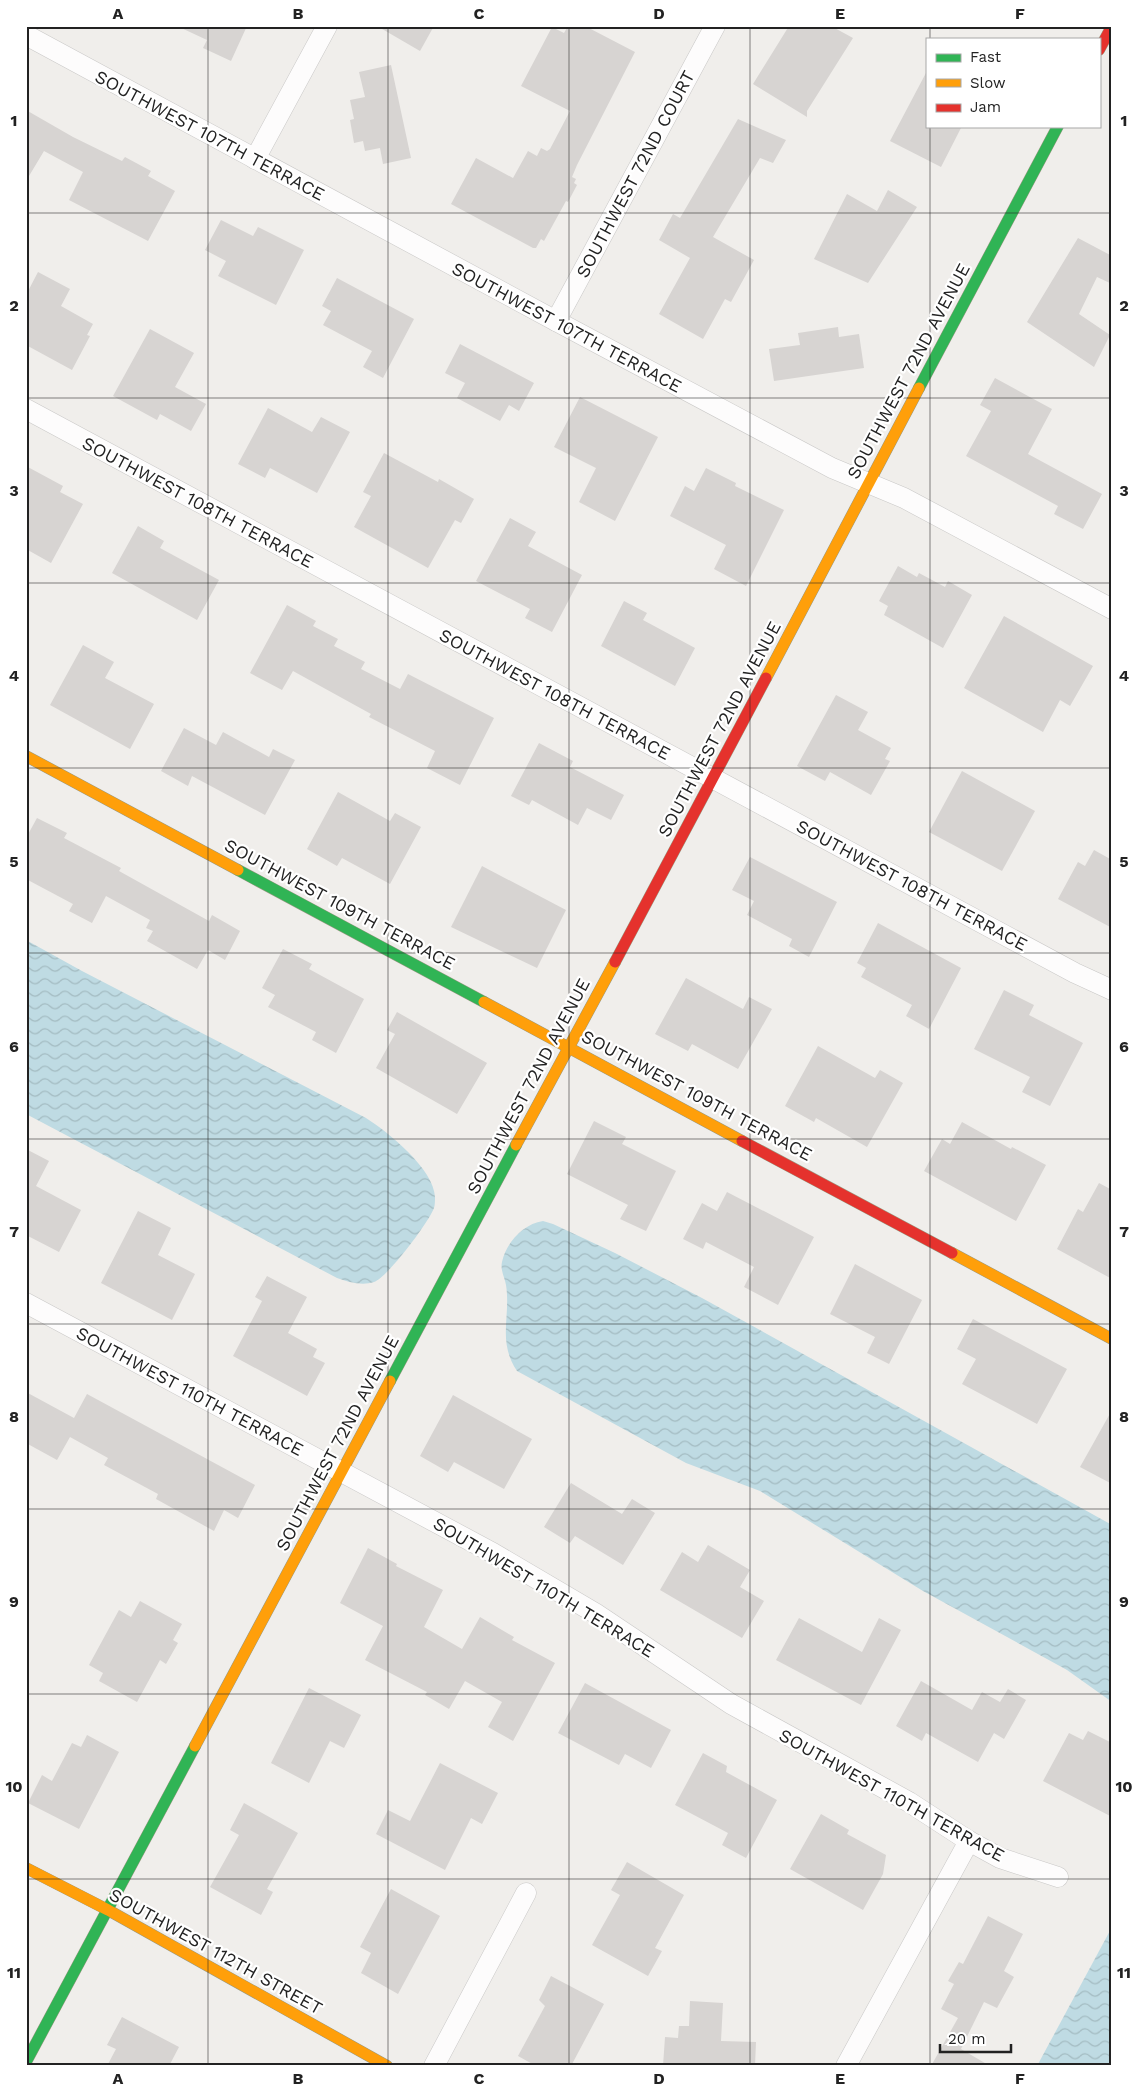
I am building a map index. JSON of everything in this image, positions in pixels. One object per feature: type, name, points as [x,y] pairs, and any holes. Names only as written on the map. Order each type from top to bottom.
[{"type":"street","points":[[255,159],[327,26]]},
{"type":"street","name":"SOUTHWEST 72ND COURT","points":[[556,321],[715,26]]},
{"type":"street","points":[[1100,48],[1112,26]]},
{"type":"street","name":"SOUTHWEST 107TH TERRACE","points":[[26,35],[832,468],[904,498],[1112,609]]},
{"type":"street","name":"SOUTHWEST 72ND AVENUE","points":[[26,2062],[340,1472],[713,779],[1057,128]]},
{"type":"street","name":"SOUTHWEST 108TH TERRACE","points":[[26,409],[1075,974],[1112,990]]},
{"type":"street","name":"SOUTHWEST 109TH TERRACE","points":[[26,756],[1112,1339]]},
{"type":"street","name":"SOUTHWEST 110TH TERRACE","points":[[26,1303],[380,1492],[536,1578],[595,1613],[731,1704],[910,1802],[1000,1858],[1058,1878]]},
{"type":"street","points":[[846,2066],[969,1840]]},
{"type":"street","name":"SOUTHWEST 112TH STREET","points":[[26,1868],[108,1910],[387,2066]]},
{"type":"street","points":[[434,2066],[526,1893]]},
{"type":"water","points":[[26,940],[366,1118],[386,1132],[419,1163],[433,1186],[435,1197],[431,1215],[397,1261],[374,1282],[360,1284],[337,1278],[26,1114]]},
{"type":"water","points":[[543,1221],[615,1253],[702,1298],[1112,1525],[1112,1702],[1067,1670],[923,1591],[760,1491],[686,1463],[517,1371],[511,1360],[506,1339],[507,1297],[502,1262],[511,1241],[522,1230]]},
{"type":"water","points":[[1112,1927],[1112,2066],[1037,2066]]},
{"type":"building","points":[[177,26],[247,26],[231,61],[203,48],[207,40]]},
{"type":"building","points":[[377,26],[434,26],[420,51]]},
{"type":"building","points":[[568,26],[585,26],[635,52],[577,165],[572,177],[576,179],[574,183],[577,185],[544,241],[541,239],[536,248],[533,248],[451,204],[476,158],[513,178],[528,151],[537,156],[541,148],[547,151],[550,149],[570,111],[521,86],[552,27],[564,33]]},
{"type":"building","points":[[789,26],[831,26],[853,38],[807,111],[807,117],[753,84]]},
{"type":"building","points":[[391,65],[411,158],[383,164],[380,148],[365,151],[363,141],[354,143],[350,120],[354,119],[350,100],[365,97],[359,72]]},
{"type":"building","points":[[926,73],[926,128],[961,128],[941,167],[890,141]]},
{"type":"building","points":[[26,110],[73,137],[122,161],[125,157],[151,171],[148,176],[175,191],[148,241],[69,200],[83,172],[44,151],[26,181]]},
{"type":"building","points":[[738,119],[786,140],[773,163],[760,158],[713,237],[754,260],[731,302],[725,299],[703,339],[659,314],[690,258],[659,240],[673,214],[680,218]]},
{"type":"building","points":[[888,190],[917,207],[868,283],[814,259],[847,194],[877,211]]},
{"type":"building","points":[[221,220],[253,236],[258,227],[304,250],[276,305],[218,276],[226,261],[205,250]]},
{"type":"building","points":[[1078,238],[1112,256],[1112,284],[1097,277],[1079,314],[1110,335],[1094,367],[1027,322]]},
{"type":"building","points":[[38,272],[70,289],[61,306],[93,324],[87,335],[90,336],[72,370],[26,345],[26,295]]},
{"type":"building","points":[[337,278],[414,319],[383,378],[363,367],[372,351],[323,325],[331,311],[322,306]]},
{"type":"building","points":[[838,327],[839,337],[859,334],[864,368],[774,381],[769,349],[800,345],[798,333]]},
{"type":"building","points":[[150,329],[194,353],[175,387],[206,404],[191,431],[160,414],[157,420],[113,396]]},
{"type":"building","points":[[460,344],[534,383],[519,411],[509,405],[500,421],[457,398],[465,383],[445,373]]},
{"type":"building","points":[[995,378],[1052,409],[1028,454],[1102,494],[1083,529],[1054,514],[1058,506],[966,456],[991,411],[980,405]]},
{"type":"building","points":[[580,397],[658,437],[615,521],[579,502],[596,468],[554,447]]},
{"type":"building","points":[[268,408],[312,432],[321,417],[350,432],[317,493],[270,468],[265,478],[238,464]]},
{"type":"building","points":[[384,453],[438,482],[439,479],[474,499],[461,523],[455,520],[428,568],[354,527],[371,496],[363,492]]},
{"type":"building","points":[[26,466],[63,486],[60,492],[83,504],[51,563],[26,549]]},
{"type":"building","points":[[706,468],[736,483],[735,486],[784,510],[746,586],[714,569],[726,545],[670,516],[685,486],[694,491]]},
{"type":"building","points":[[510,518],[536,532],[528,546],[582,575],[552,632],[525,618],[530,609],[476,581]]},
{"type":"building","points":[[138,526],[164,541],[160,548],[219,580],[197,620],[112,573]]},
{"type":"building","points":[[898,566],[917,577],[919,573],[945,587],[948,581],[972,595],[943,648],[884,615],[888,606],[879,601]]},
{"type":"building","points":[[624,601],[647,613],[643,620],[695,648],[675,686],[601,646]]},
{"type":"building","points":[[287,605],[316,621],[313,626],[338,639],[334,646],[365,662],[361,669],[400,689],[408,674],[494,718],[460,785],[427,768],[435,751],[369,717],[371,714],[293,671],[282,690],[250,673]]},
{"type":"building","points":[[1004,616],[1093,666],[1070,706],[1060,700],[1043,732],[964,688]]},
{"type":"building","points":[[83,645],[114,662],[105,678],[154,704],[130,749],[50,705]]},
{"type":"building","points":[[836,695],[868,712],[858,730],[891,748],[885,759],[890,761],[871,795],[830,772],[825,781],[797,766]]},
{"type":"building","points":[[184,728],[216,745],[223,732],[269,757],[273,749],[295,760],[265,815],[192,776],[188,786],[161,771]]},
{"type":"building","points":[[539,743],[573,761],[570,767],[624,795],[611,820],[587,808],[578,825],[532,800],[529,805],[511,796]]},
{"type":"building","points":[[962,771],[1035,811],[1002,871],[929,832]]},
{"type":"building","points":[[338,792],[390,821],[395,813],[421,827],[390,884],[342,858],[337,866],[307,849]]},
{"type":"building","points":[[37,818],[67,833],[64,838],[121,868],[119,871],[209,921],[212,915],[240,931],[225,960],[208,950],[197,969],[147,941],[153,931],[146,928],[150,920],[106,896],[92,923],[69,911],[73,904],[26,879],[26,838]]},
{"type":"building","points":[[1094,850],[1112,860],[1112,928],[1058,899],[1078,862],[1085,866]]},
{"type":"building","points":[[750,857],[837,902],[809,957],[789,946],[792,939],[747,915],[754,901],[732,890]]},
{"type":"building","points":[[482,866],[566,910],[537,968],[451,927]]},
{"type":"building","points":[[878,923],[961,968],[929,1029],[906,1016],[912,1005],[861,977],[866,968],[857,963]]},
{"type":"building","points":[[283,949],[312,964],[309,969],[364,999],[336,1053],[312,1040],[316,1032],[268,1007],[275,995],[262,988]]},
{"type":"building","points":[[686,978],[743,1009],[749,997],[772,1009],[738,1069],[692,1044],[688,1051],[655,1034]]},
{"type":"building","points":[[1004,990],[1034,1005],[1029,1015],[1083,1043],[1050,1106],[1022,1092],[1030,1077],[974,1049]]},
{"type":"building","points":[[397,1012],[487,1063],[457,1114],[376,1068],[395,1034],[387,1030]]},
{"type":"building","points":[[818,1046],[875,1078],[880,1070],[903,1083],[867,1147],[816,1118],[814,1122],[785,1106]]},
{"type":"building","points":[[594,1121],[626,1137],[622,1144],[676,1171],[646,1231],[620,1219],[628,1205],[567,1174]]},
{"type":"building","points":[[962,1122],[1011,1149],[1012,1147],[1046,1165],[1016,1221],[924,1171],[942,1139],[950,1144]]},
{"type":"building","points":[[26,1149],[49,1161],[36,1186],[81,1210],[59,1252],[26,1235]]},
{"type":"building","points":[[1099,1183],[1112,1190],[1112,1279],[1057,1249],[1078,1209],[1083,1212]]},
{"type":"building","points":[[727,1192],[814,1237],[778,1305],[744,1287],[754,1267],[706,1242],[703,1249],[683,1239],[702,1203],[717,1211]]},
{"type":"building","points":[[138,1211],[171,1228],[158,1255],[195,1274],[172,1320],[101,1283]]},
{"type":"building","points":[[855,1264],[922,1300],[889,1364],[867,1353],[875,1337],[830,1314]]},
{"type":"building","points":[[267,1276],[307,1297],[288,1333],[317,1349],[313,1357],[325,1363],[307,1396],[233,1356],[262,1301],[255,1297]]},
{"type":"building","points":[[973,1319],[1067,1369],[1037,1424],[962,1384],[976,1359],[957,1349]]},
{"type":"building","points":[[26,1392],[74,1418],[87,1394],[255,1485],[238,1518],[224,1510],[214,1531],[156,1499],[158,1494],[104,1465],[108,1458],[70,1437],[57,1460],[26,1443]]},
{"type":"building","points":[[453,1395],[532,1439],[504,1489],[454,1462],[448,1472],[420,1456]]},
{"type":"building","points":[[1112,1410],[1112,1484],[1080,1467]]},
{"type":"building","points":[[571,1483],[622,1514],[632,1499],[655,1513],[623,1565],[575,1536],[570,1543],[544,1527]]},
{"type":"building","points":[[708,1545],[750,1570],[740,1587],[764,1601],[742,1638],[660,1590],[682,1552],[698,1562]]},
{"type":"building","points":[[368,1548],[397,1564],[396,1566],[443,1590],[424,1627],[462,1649],[480,1617],[514,1637],[512,1640],[555,1663],[513,1741],[488,1727],[502,1702],[465,1681],[449,1709],[425,1695],[427,1692],[365,1660],[383,1626],[340,1603]]},
{"type":"building","points":[[140,1601],[182,1624],[173,1640],[178,1643],[166,1664],[160,1660],[137,1702],[99,1681],[103,1673],[89,1665],[119,1610],[131,1617]]},
{"type":"building","points":[[799,1618],[862,1652],[879,1618],[901,1630],[861,1705],[776,1660]]},
{"type":"building","points":[[921,1681],[972,1710],[982,1692],[1000,1702],[1008,1689],[1026,1700],[1004,1739],[994,1733],[978,1762],[926,1733],[922,1741],[896,1726]]},
{"type":"building","points":[[585,1683],[671,1730],[651,1768],[625,1754],[619,1765],[558,1733]]},
{"type":"building","points":[[309,1688],[361,1715],[344,1748],[330,1741],[309,1783],[271,1763]]},
{"type":"building","points":[[1088,1731],[1112,1743],[1112,1817],[1043,1781],[1069,1733],[1083,1740]]},
{"type":"building","points":[[87,1735],[119,1752],[79,1829],[28,1803],[42,1775],[52,1781],[72,1743],[81,1747]]},
{"type":"building","points":[[703,1753],[727,1766],[726,1772],[777,1800],[746,1858],[722,1845],[728,1833],[675,1805]]},
{"type":"building","points":[[440,1763],[498,1793],[482,1824],[471,1818],[445,1870],[376,1834],[388,1810],[410,1821]]},
{"type":"building","points":[[244,1803],[298,1833],[267,1889],[273,1892],[261,1915],[210,1887],[239,1835],[230,1830]]},
{"type":"building","points":[[821,1814],[849,1830],[847,1834],[886,1855],[883,1874],[863,1910],[790,1869]]},
{"type":"building","points":[[627,1862],[684,1895],[655,1948],[662,1951],[648,1976],[592,1945],[620,1895],[611,1890]]},
{"type":"building","points":[[391,1889],[440,1916],[398,1994],[361,1973],[371,1953],[360,1947]]},
{"type":"building","points":[[988,1916],[1023,1934],[1004,1971],[1014,1977],[997,2008],[984,2002],[961,2049],[990,2066],[931,2066],[958,2018],[941,2009],[954,1984],[948,1981],[959,1962],[963,1964]]},
{"type":"building","points":[[551,1976],[604,2004],[571,2066],[536,2066],[518,2056],[545,2006],[539,2000]]},
{"type":"building","points":[[690,2001],[723,2003],[721,2041],[756,2042],[755,2066],[663,2066],[665,2037],[678,2038],[679,2026],[689,2026]]},
{"type":"building","points":[[122,2017],[179,2047],[169,2066],[107,2066],[116,2049],[107,2045]]},
{"type":"traffic: fast","points":[[919,388],[1057,128]]},
{"type":"traffic: fast","points":[[238,870],[484,1002]]},
{"type":"traffic: fast","points":[[390,1381],[516,1145]]},
{"type":"traffic: fast","points":[[26,2062],[195,1746]]},
{"type":"traffic: slow","points":[[766,678],[919,388]]},
{"type":"traffic: slow","points":[[26,756],[238,870]]},
{"type":"traffic: slow","points":[[516,1145],[615,962]]},
{"type":"traffic: slow","points":[[484,1002],[742,1141]]},
{"type":"traffic: slow","points":[[952,1253],[1112,1339]]},
{"type":"traffic: slow","points":[[195,1746],[390,1381]]},
{"type":"traffic: slow","points":[[26,1868],[108,1910],[387,2066]]},
{"type":"traffic: jam","points":[[1100,48],[1112,26]]},
{"type":"traffic: jam","points":[[615,962],[766,678]]},
{"type":"traffic: jam","points":[[742,1141],[952,1253]]}]
